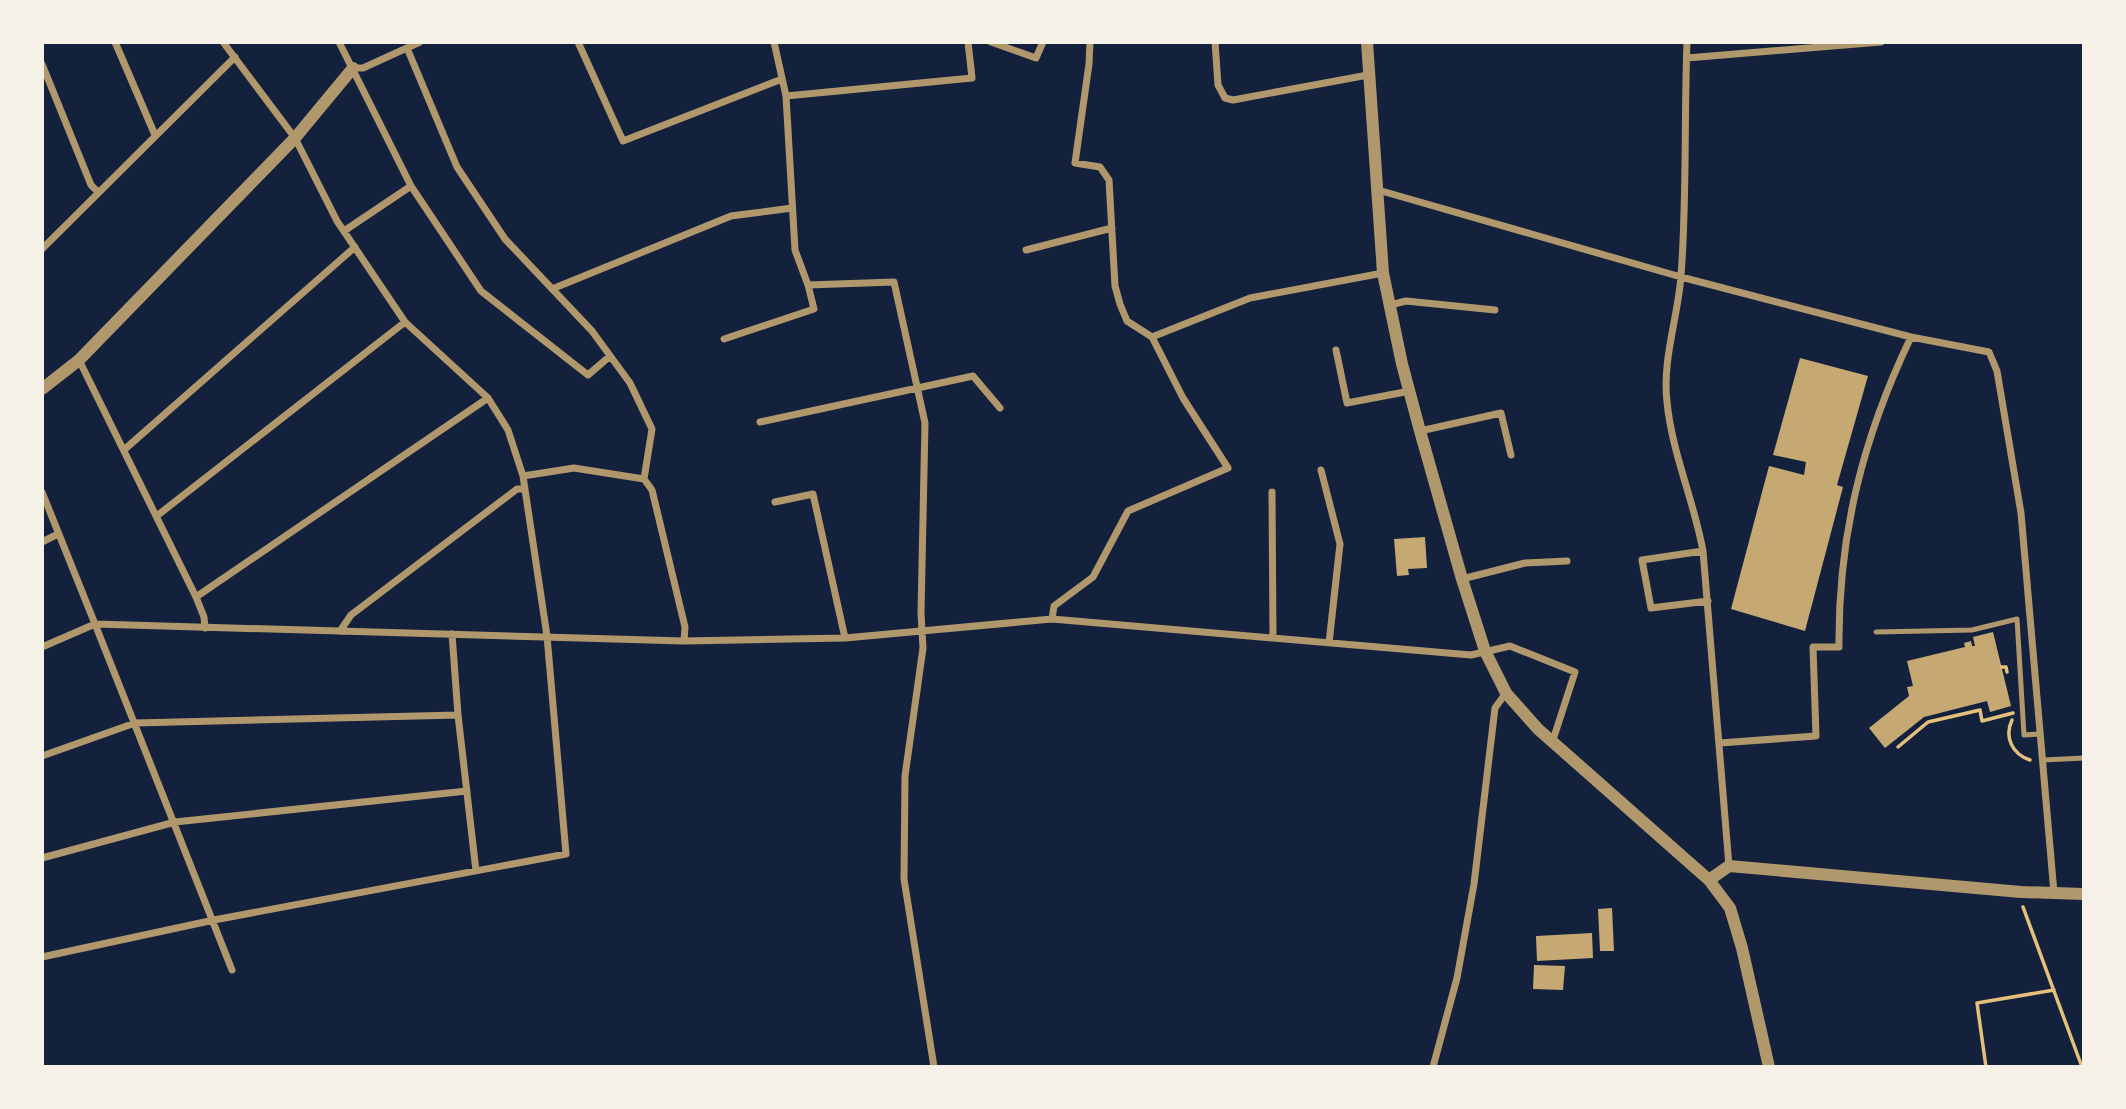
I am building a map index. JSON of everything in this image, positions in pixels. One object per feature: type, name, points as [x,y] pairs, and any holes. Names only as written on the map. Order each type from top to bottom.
[{"type":"street","points":[[115,42],[155,135]]},
{"type":"street","points":[[42,957],[214,920],[566,854],[547,636],[523,476],[508,430],[488,397],[405,322],[344,231],[295,138],[223,42]]},
{"type":"street","points":[[339,42],[411,186],[481,291],[588,375],[610,356]]},
{"type":"street","points":[[353,68],[363,68],[420,42]]},
{"type":"street","points":[[579,42],[623,141],[782,79]]},
{"type":"street","points":[[724,339],[814,309],[795,250],[786,96],[774,42]]},
{"type":"street","points":[[786,96],[972,78],[968,42]]},
{"type":"street","points":[[991,42],[1036,58],[1044,42]]},
{"type":"street","points":[[1052,619],[1054,606],[1093,577],[1128,511],[1228,468],[1182,398],[1152,337],[1127,321],[1120,304],[1115,286],[1109,180],[1100,167],[1075,163],[1090,42]]},
{"type":"street","points":[[1215,42],[1218,85],[1225,98],[1233,100],[1368,75]]},
{"type":"street","points":[[1367,42],[1383,273],[1420,431],[1485,651],[1506,693],[1517,708],[1552,743],[1709,880],[1730,908],[1742,948],[1769,1067]]},
{"type":"street","points":[[1687,42],[1681,277],[1668,364],[1666,399],[1703,551],[1729,866]]},
{"type":"street","points":[[1686,58],[1881,42]]},
{"type":"street","points":[[407,48],[457,167],[505,239],[592,331],[629,383],[652,429],[644,479]]},
{"type":"street","points":[[42,249],[234,57]]},
{"type":"street","points":[[42,64],[91,185],[98,192]]},
{"type":"street","points":[[42,389],[79,360],[295,138],[353,68]]},
{"type":"street","points":[[344,231],[411,186]]},
{"type":"street","points":[[1378,190],[1681,277],[1911,337],[1989,352],[1997,370],[2021,513],[2054,893]]},
{"type":"street","points":[[552,289],[731,216],[792,208]]},
{"type":"street","points":[[1026,250],[1112,228]]},
{"type":"street","points":[[125,449],[355,247]]},
{"type":"street","points":[[1152,337],[1250,298],[1383,273]]},
{"type":"street","points":[[807,285],[894,282],[925,423],[923,648],[905,776],[904,879],[934,1067]]},
{"type":"street","points":[[1390,305],[1406,301],[1495,310]]},
{"type":"street","points":[[158,515],[405,322]]},
{"type":"street","points":[[1720,743],[1816,736],[1814,647],[1839,647],[1842,564],[1853,493],[1873,424],[1911,337]]},
{"type":"street","points":[[1336,349],[1348,403],[1410,391]]},
{"type":"street","points":[[79,360],[197,597],[205,628]]},
{"type":"street","points":[[760,422],[973,376],[1000,408]]},
{"type":"street","points":[[197,597],[488,397]]},
{"type":"street","points":[[1420,431],[1501,413],[1511,455]]},
{"type":"street","points":[[523,476],[575,468],[644,479],[652,490],[685,627],[684,640]]},
{"type":"street","points":[[1321,470],[1340,544],[1329,643]]},
{"type":"street","points":[[340,631],[351,615],[517,489],[525,489]]},
{"type":"street","points":[[42,492],[176,822],[232,970]]},
{"type":"street","points":[[1272,492],[1273,638]]},
{"type":"street","points":[[775,502],[813,494],[845,638]]},
{"type":"street","points":[[42,542],[58,534]]},
{"type":"street","points":[[1703,551],[1643,560],[1651,608],[1708,601]]},
{"type":"street","points":[[1462,579],[1525,563],[1567,561]]},
{"type":"street","points":[[42,648],[95,624],[684,640],[845,638],[1052,619],[1471,655],[1510,646],[1575,671],[1552,743]]},
{"type":"street","points":[[452,634],[458,715],[476,871]]},
{"type":"street","points":[[1433,1067],[1457,978],[1475,884],[1496,708],[1506,693]]},
{"type":"street","points":[[42,756],[135,723],[458,715]]},
{"type":"street","points":[[42,858],[176,822],[467,792]]},
{"type":"street","points":[[1709,880],[1729,866],[2021,892],[2084,894]]},
{"type":"lane","points":[[1876,632],[1972,630],[2030,617]]},
{"type":"lane","points":[[2017,620],[2024,735],[2040,734]]},
{"type":"lane","points":[[2043,760],[2084,758]]},
{"type":"path","points":[[1898,747],[1928,722],[1980,710],[1982,721],[2015,713]]},
{"type":"path","points":[[2021,892],[2020,901],[2082,1067]]},
{"type":"path","points":[[1986,1067],[1977,1003],[2053,990]]},
{"type":"building","points":[[1800,358],[1868,376],[1837,485],[1843,487],[1805,631],[1731,609],[1769,466],[1804,475],[1806,462],[1773,455]]},
{"type":"building","points":[[1425,537],[1427,568],[1408,569],[1409,575],[1397,576],[1394,539]]},
{"type":"building","points":[[1993,632],[2011,706],[1990,712],[1987,701],[1924,717],[1885,748],[1869,728],[1909,696],[1907,687],[1913,686],[1907,661],[1965,647],[1964,643],[1971,641],[1972,646],[1975,646],[1973,637]]},
{"type":"building","points":[[1612,908],[1614,951],[1600,951],[1598,909]]},
{"type":"building","points":[[1592,933],[1593,958],[1537,961],[1536,936]]},
{"type":"building","points":[[1534,965],[1565,966],[1563,990],[1533,989]]}]
